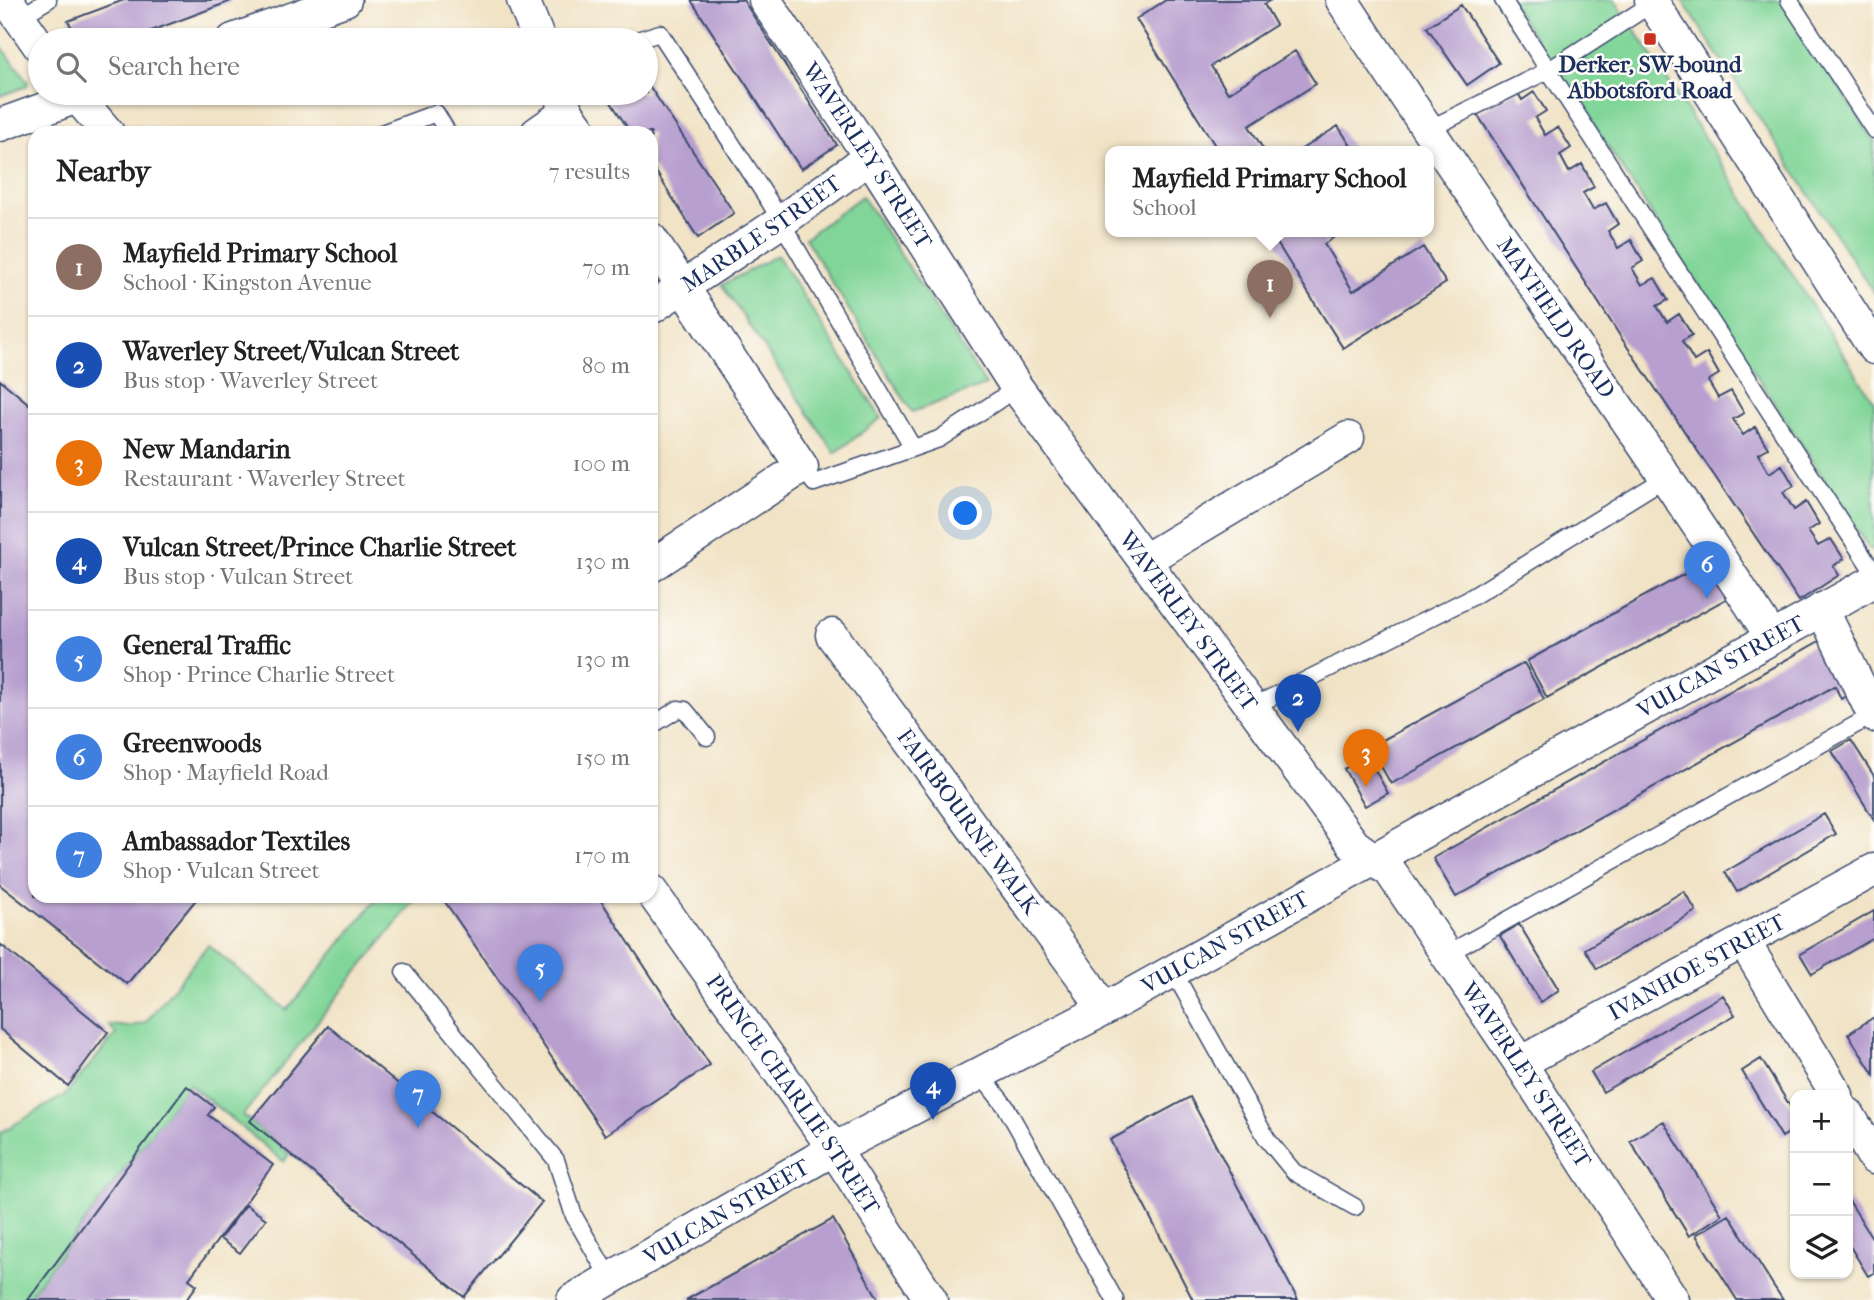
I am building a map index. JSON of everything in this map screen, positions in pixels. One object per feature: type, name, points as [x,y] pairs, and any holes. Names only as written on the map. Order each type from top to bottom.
[{"type":"street","points":[[267,28],[345,0]]},
{"type":"street","points":[[523,0],[534,28]]},
{"type":"street","name":"WAVERLEY STREET","points":[[765,0],[870,157],[1017,388],[1354,845],[1390,871],[1520,1063],[1673,1300]]},
{"type":"street","name":"MAYFIELD ROAD","points":[[1342,0],[1427,130],[1667,477],[1771,636]]},
{"type":"street","points":[[1654,1],[1874,348]]},
{"type":"street","points":[[13,9],[28,30]]},
{"type":"street","points":[[0,125],[52,105]]},
{"type":"street","points":[[88,105],[103,126]]},
{"type":"street","points":[[549,126],[570,113]]},
{"type":"street","name":"MARBLE STREET","points":[[658,303],[779,223],[870,157]]},
{"type":"street","points":[[658,250],[802,467],[658,561]]},
{"type":"street","points":[[1145,559],[1348,438]]},
{"type":"street","name":"VULCAN STREET","points":[[573,1300],[834,1149],[1102,1010],[1874,581]]},
{"type":"street","points":[[1822,609],[1874,715]]},
{"type":"street","name":"FAIRBOURNE WALK","points":[[832,635],[1086,982],[1102,1010]]},
{"type":"street","name":"IVANHOE STREET","points":[[1520,1063],[1874,870]]},
{"type":"street","name":"PRINCE CHARLIE STREET","points":[[658,901],[834,1149],[931,1300]]},
{"type":"street","points":[[1744,942],[1833,1090]]},
{"type":"street","points":[[1853,1122],[1874,1158]]},
{"type":"lane","points":[[13,9],[48,0]]},
{"type":"lane","points":[[1503,0],[1874,573]]},
{"type":"lane","points":[[1789,0],[1874,130]]},
{"type":"lane","points":[[1427,130],[1549,70],[1654,1]]},
{"type":"lane","points":[[658,34],[769,201],[779,223],[912,446]]},
{"type":"lane","points":[[401,126],[436,113],[444,126]]},
{"type":"lane","points":[[802,467],[814,483],[912,446],[939,439],[1017,388]]},
{"type":"lane","points":[[1252,707],[1472,597],[1667,477]]},
{"type":"lane","points":[[658,722],[678,709],[685,709],[707,737]]},
{"type":"lane","points":[[1447,954],[1874,715]]},
{"type":"lane","points":[[1172,971],[1267,1139],[1294,1172],[1355,1207]]},
{"type":"lane","points":[[404,972],[556,1160],[574,1216],[610,1279]]},
{"type":"lane","points":[[980,1074],[1006,1107],[1115,1300]]},
{"type":"green space","points":[[1510,0],[1615,0],[1625,16],[1552,65]]},
{"type":"green space","points":[[1682,0],[1783,0],[1874,141],[1874,293]]},
{"type":"green space","points":[[1632,25],[1874,402],[1874,547],[1870,550],[1560,73]]},
{"type":"green space","points":[[0,44],[28,82],[27,86],[0,96]]},
{"type":"green space","points":[[862,196],[986,385],[912,412],[805,238]]},
{"type":"green space","points":[[777,255],[881,418],[835,453],[722,285]]},
{"type":"green space","points":[[373,903],[412,903],[243,1115],[289,1153],[284,1162],[189,1084],[26,1300],[0,1300],[0,1133],[66,1094],[116,1034],[109,1025],[129,1027],[146,1022],[208,945],[287,1010]]},
{"type":"building","points":[[124,0],[234,0],[159,28],[72,28],[68,21]]},
{"type":"building","points":[[691,0],[743,0],[837,145],[801,169]]},
{"type":"building","points":[[1166,0],[1271,0],[1264,4],[1276,25],[1211,66],[1228,93],[1295,51],[1316,84],[1249,126],[1261,146],[1215,146],[1136,19]]},
{"type":"building","points":[[1461,5],[1499,63],[1467,85],[1427,27]]},
{"type":"building","points":[[1516,90],[1522,100],[1534,92],[1546,111],[1535,118],[1545,135],[1558,127],[1571,148],[1560,155],[1569,172],[1582,164],[1594,187],[1583,193],[1593,210],[1606,203],[1618,224],[1608,231],[1618,248],[1631,240],[1643,261],[1632,268],[1642,285],[1655,278],[1668,300],[1657,306],[1667,322],[1679,314],[1692,335],[1682,341],[1694,361],[1707,353],[1719,374],[1708,381],[1718,398],[1731,391],[1744,413],[1733,419],[1743,435],[1755,427],[1768,448],[1758,454],[1769,473],[1782,465],[1794,486],[1783,492],[1794,510],[1806,502],[1819,524],[1808,531],[1818,546],[1831,539],[1844,559],[1833,566],[1839,575],[1799,601],[1622,339],[1477,114]]},
{"type":"building","points":[[658,99],[734,213],[698,238],[658,175],[658,126],[626,126],[613,105],[658,105]]},
{"type":"building","points":[[1338,126],[1351,146],[1306,146]]},
{"type":"building","points":[[1273,237],[1334,237],[1324,244],[1353,291],[1423,247],[1446,283],[1343,348]]},
{"type":"building","points":[[0,380],[28,403],[28,903],[193,903],[127,984],[0,885]]},
{"type":"building","points":[[1706,562],[1728,598],[1547,698],[1527,661]]},
{"type":"building","points":[[1823,639],[1855,690],[1841,699],[1835,686],[1456,897],[1433,858]]},
{"type":"building","points":[[1524,663],[1544,699],[1391,784],[1370,747]]},
{"type":"building","points":[[1851,740],[1874,776],[1874,820],[1832,751]]},
{"type":"building","points":[[1367,756],[1388,793],[1365,806],[1344,769]]},
{"type":"building","points":[[1824,814],[1836,834],[1737,892],[1725,872]]},
{"type":"building","points":[[1684,891],[1696,911],[1597,969],[1585,949]]},
{"type":"building","points":[[446,903],[603,903],[710,1065],[605,1135]]},
{"type":"building","points":[[1874,911],[1874,938],[1812,974],[1800,954]]},
{"type":"building","points":[[1519,924],[1559,990],[1540,1002],[1500,936]]},
{"type":"building","points":[[0,944],[108,1032],[68,1086],[0,1029]]},
{"type":"building","points":[[1723,995],[1735,1015],[1603,1092],[1591,1072]]},
{"type":"building","points":[[1874,1017],[1874,1075],[1848,1034]]},
{"type":"building","points":[[328,1026],[542,1202],[464,1297],[250,1121]]},
{"type":"building","points":[[1761,1059],[1790,1106],[1790,1132],[1782,1137],[1742,1071]]},
{"type":"building","points":[[187,1086],[214,1107],[208,1115],[273,1165],[189,1279],[197,1285],[186,1300],[28,1300]]},
{"type":"building","points":[[1190,1097],[1298,1300],[1193,1300],[1110,1140]]},
{"type":"building","points":[[1663,1121],[1722,1215],[1689,1236],[1630,1141]]},
{"type":"building","points":[[246,1205],[266,1219],[240,1253],[220,1239]]},
{"type":"building","points":[[1853,1207],[1874,1241],[1874,1273],[1868,1276],[1853,1251]]},
{"type":"building","points":[[1729,1215],[1783,1300],[1737,1300],[1696,1235]]},
{"type":"building","points":[[833,1219],[879,1300],[686,1300]]},
{"type":"place","name":"Derker, SW-bound Abbotsford Road","points":[[1650,39]]},
{"type":"place","name":"Mayfield Primary School","points":[[1270,318]]},
{"type":"place","name":"Greenwoods","points":[[1707,599]]},
{"type":"place","name":"Waverley Street/Vulcan Street","points":[[1298,732]]},
{"type":"place","name":"New Mandarin","points":[[1366,787]]},
{"type":"place","name":"General Traffic","points":[[540,1002]]},
{"type":"place","name":"Vulcan Street/Prince Charlie Street","points":[[933,1120]]},
{"type":"place","name":"Ambassador Textiles","points":[[418,1128]]}]
